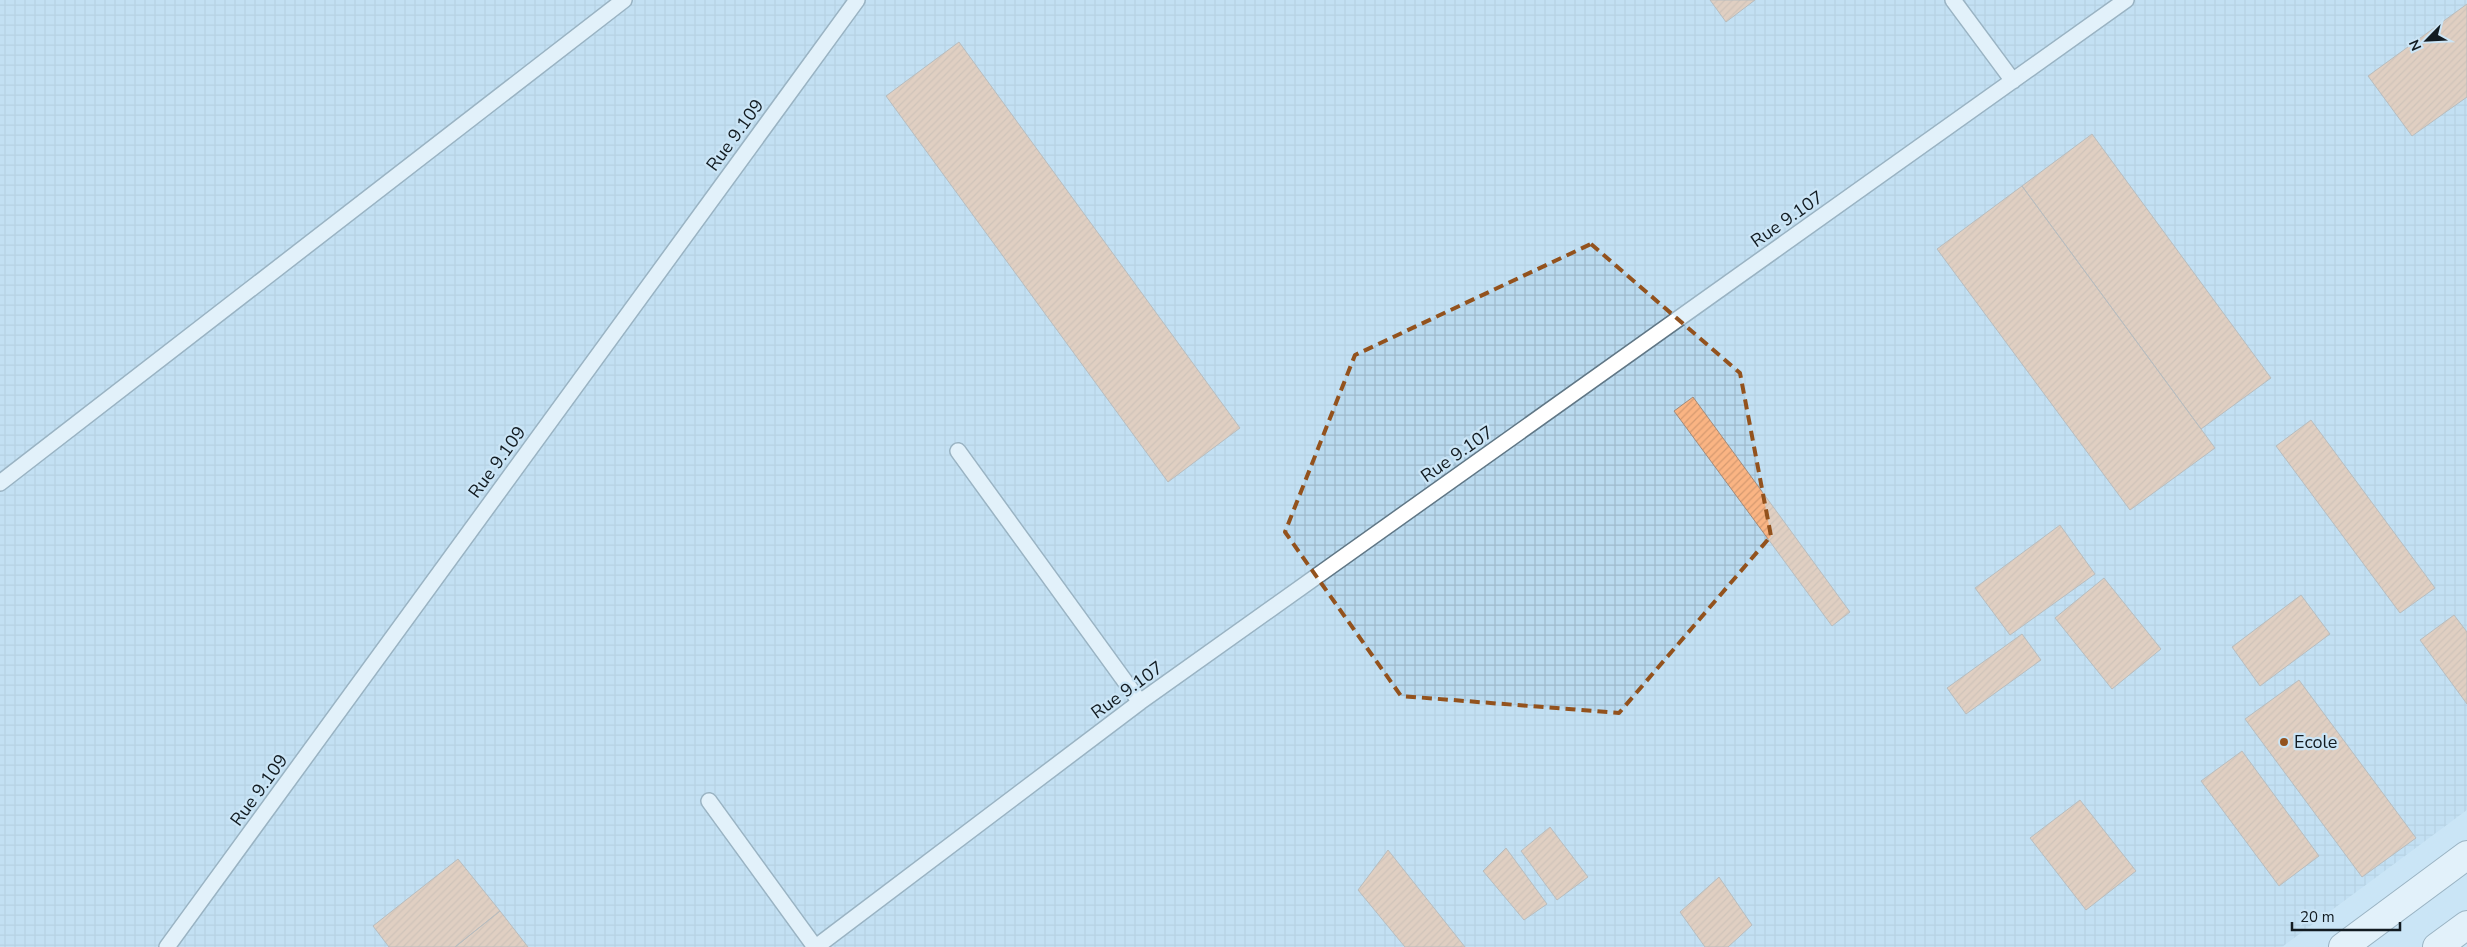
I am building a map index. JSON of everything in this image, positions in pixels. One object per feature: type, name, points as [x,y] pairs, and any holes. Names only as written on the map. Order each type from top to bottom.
[{"type":"main road","points":[[2343,947],[2467,855]]},
{"type":"main road","points":[[2437,947],[2467,925]]},
{"type":"lane","points":[[0,484],[624,0]]},
{"type":"lane","name":"Rue 9.109","points":[[167,947],[857,0]]},
{"type":"lane","points":[[1953,0],[2013,82]]},
{"type":"lane","name":"Rue 9.107","points":[[815,947],[1140,702],[2126,0]]},
{"type":"lane","points":[[958,451],[1140,702]]},
{"type":"lane","points":[[709,802],[815,947]]},
{"type":"highlighted area","points":[[1591,244],[1740,373],[1771,536],[1619,713],[1401,696],[1285,532],[1355,355]]},
{"type":"shaded area","points":[[0,0],[2467,0],[2467,810],[2282,947],[0,947]]},
{"type":"building","points":[[1710,0],[1755,0],[1726,22]]},
{"type":"building","points":[[2467,4],[2467,97],[2412,136],[2368,76]]},
{"type":"building","points":[[959,42],[1240,428],[1168,482],[886,96]]},
{"type":"building","points":[[2092,134],[2271,378],[2201,429],[2022,186]]},
{"type":"building","points":[[2022,186],[2215,448],[2130,510],[1937,249]]},
{"type":"building","points":[[1693,397],[1850,612],[1832,626],[1674,411]]},
{"type":"building","points":[[2311,420],[2435,588],[2400,613],[2276,446]]},
{"type":"building","points":[[2060,525],[2095,574],[2010,635],[1975,588]]},
{"type":"building","points":[[2104,578],[2161,649],[2112,689],[2055,618]]},
{"type":"building","points":[[2301,595],[2330,634],[2260,686],[2232,647]]},
{"type":"building","points":[[2454,615],[2467,632],[2467,704],[2420,640]]},
{"type":"building","points":[[2022,634],[2041,660],[1966,714],[1947,688]]},
{"type":"building","points":[[2299,680],[2416,838],[2362,877],[2245,719]]},
{"type":"building","points":[[2242,751],[2319,856],[2279,886],[2201,781]]},
{"type":"building","points":[[2080,800],[2136,871],[2086,910],[2030,838]]},
{"type":"building","points":[[1550,827],[1588,877],[1557,900],[1521,851]]},
{"type":"building","points":[[1506,848],[1547,904],[1524,920],[1483,871]]},
{"type":"building","points":[[1388,850],[1465,947],[1405,947],[1358,890]]},
{"type":"building","points":[[458,859],[500,911],[455,947],[389,947],[373,926]]},
{"type":"building","points":[[1719,877],[1752,925],[1728,947],[1705,947],[1680,912]]},
{"type":"building","points":[[500,911],[528,947],[455,947]]},
{"type":"place","name":"Ecole","points":[[2284,742]]}]
